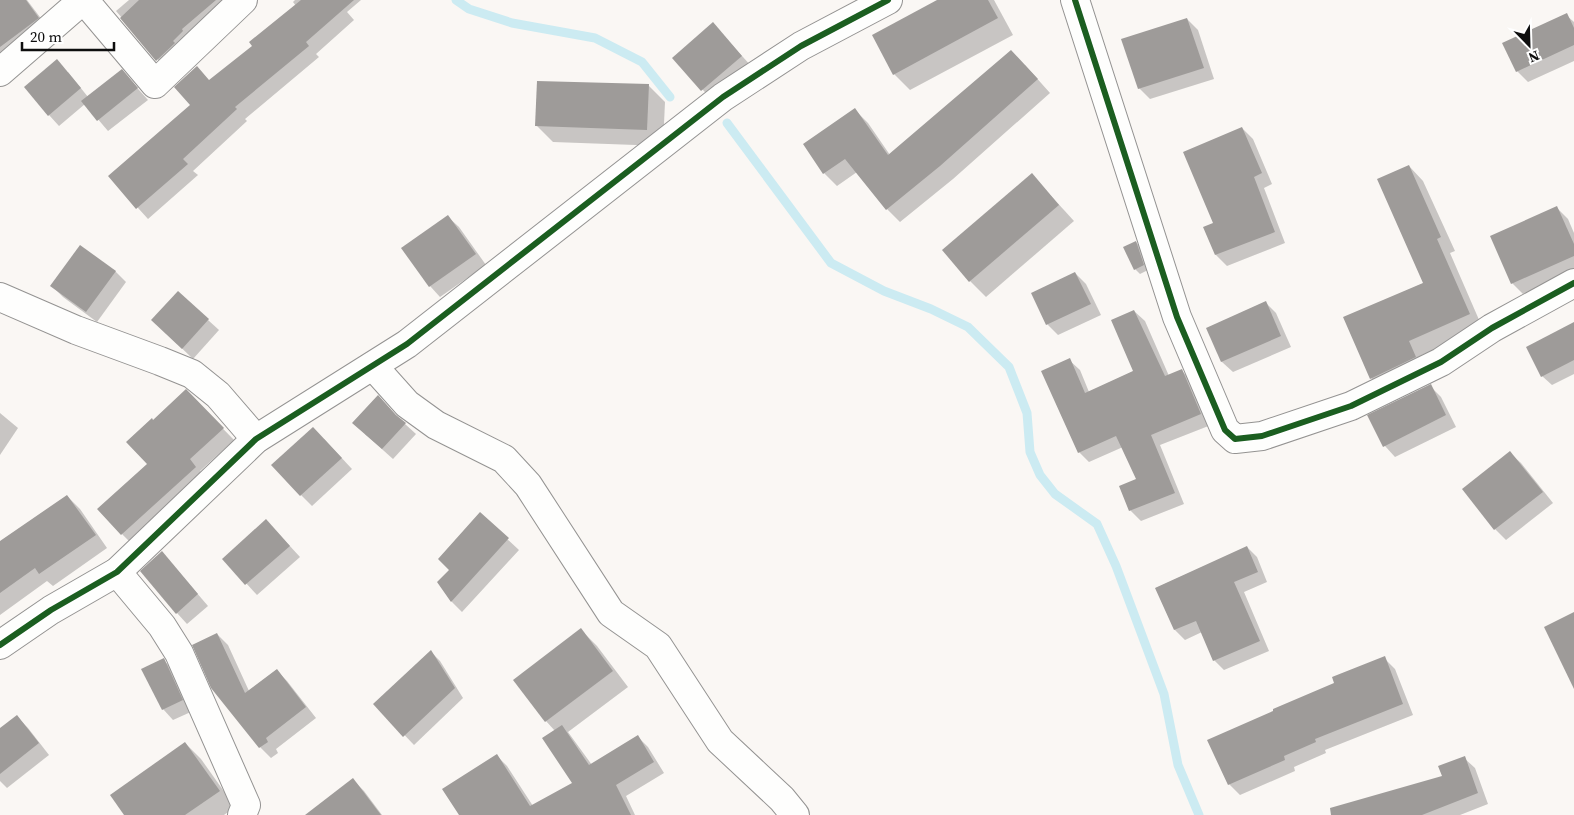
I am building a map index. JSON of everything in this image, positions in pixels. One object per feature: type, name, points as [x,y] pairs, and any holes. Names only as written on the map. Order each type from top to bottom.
[{"type":"street","points":[[0,72],[84,0],[155,84],[243,0]]},
{"type":"street","points":[[0,645],[52,610],[117,572],[256,439],[407,344],[723,97],[801,46],[888,0]]},
{"type":"street","points":[[1075,0],[1177,317],[1225,430],[1236,440],[1262,436],[1351,406],[1441,362],[1492,328],[1574,283]]},
{"type":"street","points":[[0,296],[76,330],[192,374],[218,396],[256,439]]},
{"type":"street","points":[[373,366],[407,404],[436,425],[504,459],[528,485],[611,613],[658,646],[720,742],[782,799],[795,815]]},
{"type":"street","points":[[117,572],[162,626],[179,653],[246,805],[242,815]]},
{"type":"building","points":[[0,0],[26,0],[39,18],[0,47]]},
{"type":"building","points":[[139,0],[216,0],[182,29],[183,31],[173,41],[175,43],[156,61],[120,18]]},
{"type":"building","points":[[301,0],[354,0],[306,42],[309,46],[235,107],[237,109],[183,159],[188,164],[136,209],[108,176],[190,105],[174,87],[197,66],[209,80],[252,46],[249,42]]},
{"type":"building","points":[[937,0],[988,0],[998,18],[893,75],[872,35]]},
{"type":"building","points":[[1567,13],[1574,28],[1574,45],[1516,72],[1502,43]]},
{"type":"building","points":[[1187,18],[1204,68],[1138,89],[1121,39]]},
{"type":"building","points":[[713,22],[742,56],[701,91],[672,58]]},
{"type":"building","points":[[1011,50],[1038,79],[940,166],[886,210],[845,159],[823,174],[803,144],[855,108],[888,155]]},
{"type":"building","points":[[57,59],[81,88],[48,116],[24,87]]},
{"type":"building","points":[[122,69],[138,88],[97,121],[81,101]]},
{"type":"building","points":[[537,81],[649,84],[647,130],[535,126]]},
{"type":"building","points":[[1242,127],[1262,173],[1254,177],[1275,232],[1215,255],[1203,227],[1213,223],[1183,152]]},
{"type":"building","points":[[1409,165],[1441,237],[1437,239],[1470,314],[1409,341],[1416,357],[1370,379],[1343,317],[1423,283],[1377,179]]},
{"type":"building","points":[[1032,173],[1059,205],[969,282],[942,250]]},
{"type":"building","points":[[1557,206],[1574,244],[1574,256],[1511,284],[1490,236]]},
{"type":"building","points":[[448,215],[476,254],[429,287],[401,248]]},
{"type":"building","points":[[1136,241],[1144,265],[1134,270],[1123,247]]},
{"type":"building","points":[[80,245],[116,271],[86,312],[50,286]]},
{"type":"building","points":[[1075,272],[1091,304],[1046,325],[1031,293]]},
{"type":"building","points":[[178,291],[209,319],[182,349],[151,320]]},
{"type":"building","points":[[1266,301],[1281,336],[1221,362],[1206,328]]},
{"type":"building","points":[[1134,310],[1165,376],[1182,369],[1201,414],[1151,435],[1175,493],[1129,511],[1119,486],[1136,479],[1116,436],[1078,453],[1041,371],[1070,358],[1085,393],[1133,371],[1111,320]]},
{"type":"building","points":[[1574,322],[1574,360],[1541,377],[1526,347]]},
{"type":"building","points":[[1431,384],[1446,415],[1383,447],[1367,415]]},
{"type":"building","points":[[186,389],[224,428],[190,459],[196,467],[121,535],[97,509],[147,464],[126,442]]},
{"type":"building","points":[[378,395],[406,423],[382,449],[352,423]]},
{"type":"building","points":[[313,427],[342,458],[300,496],[271,465]]},
{"type":"building","points":[[1510,451],[1543,492],[1494,530],[1462,489]]},
{"type":"building","points":[[67,495],[96,535],[39,574],[35,568],[0,593],[0,541]]},
{"type":"building","points":[[480,512],[509,538],[451,602],[437,582],[449,570],[438,559]]},
{"type":"building","points":[[266,519],[290,546],[245,585],[222,559]]},
{"type":"building","points":[[1247,546],[1258,572],[1234,582],[1260,641],[1213,661],[1196,621],[1174,630],[1155,588]]},
{"type":"building","points":[[162,551],[198,594],[176,614],[140,571]]},
{"type":"building","points":[[1574,612],[1574,689],[1544,627]]},
{"type":"building","points":[[581,628],[613,671],[545,722],[513,680]]},
{"type":"building","points":[[217,633],[245,693],[277,669],[306,707],[266,738],[268,742],[259,748],[211,688],[192,645]]},
{"type":"building","points":[[431,650],[455,688],[403,737],[373,704]]},
{"type":"building","points":[[1385,656],[1403,704],[1315,739],[1316,742],[1284,756],[1285,760],[1228,785],[1207,740],[1334,683],[1332,677]]},
{"type":"building","points":[[164,658],[183,700],[162,710],[141,669]]},
{"type":"building","points":[[17,715],[39,743],[0,774],[0,728]]},
{"type":"building","points":[[562,725],[589,765],[638,735],[654,762],[616,785],[631,815],[459,815],[442,789],[497,754],[530,806],[572,783],[542,738]]},
{"type":"building","points":[[185,742],[220,791],[185,815],[124,815],[110,795]]},
{"type":"building","points":[[1465,756],[1478,793],[1422,815],[1331,815],[1330,808],[1442,776],[1438,766]]},
{"type":"building","points":[[353,778],[381,815],[305,815]]},
{"type":"waterway","points":[[456,0],[469,9],[512,23],[595,38],[642,62],[670,97]]},
{"type":"waterway","points":[[727,123],[831,263],[884,291],[931,309],[968,327],[1009,367],[1027,413],[1030,452],[1040,475],[1055,494],[1097,524],[1116,566],[1164,694],[1178,765],[1199,815]]},
{"type":"cycle path","points":[[0,645],[51,610],[117,572],[256,439],[407,344],[723,97],[801,46],[888,0]]},
{"type":"cycle path","points":[[1075,0],[1177,317],[1225,430],[1235,439],[1262,436],[1351,406],[1441,362],[1492,328],[1574,283]]}]
